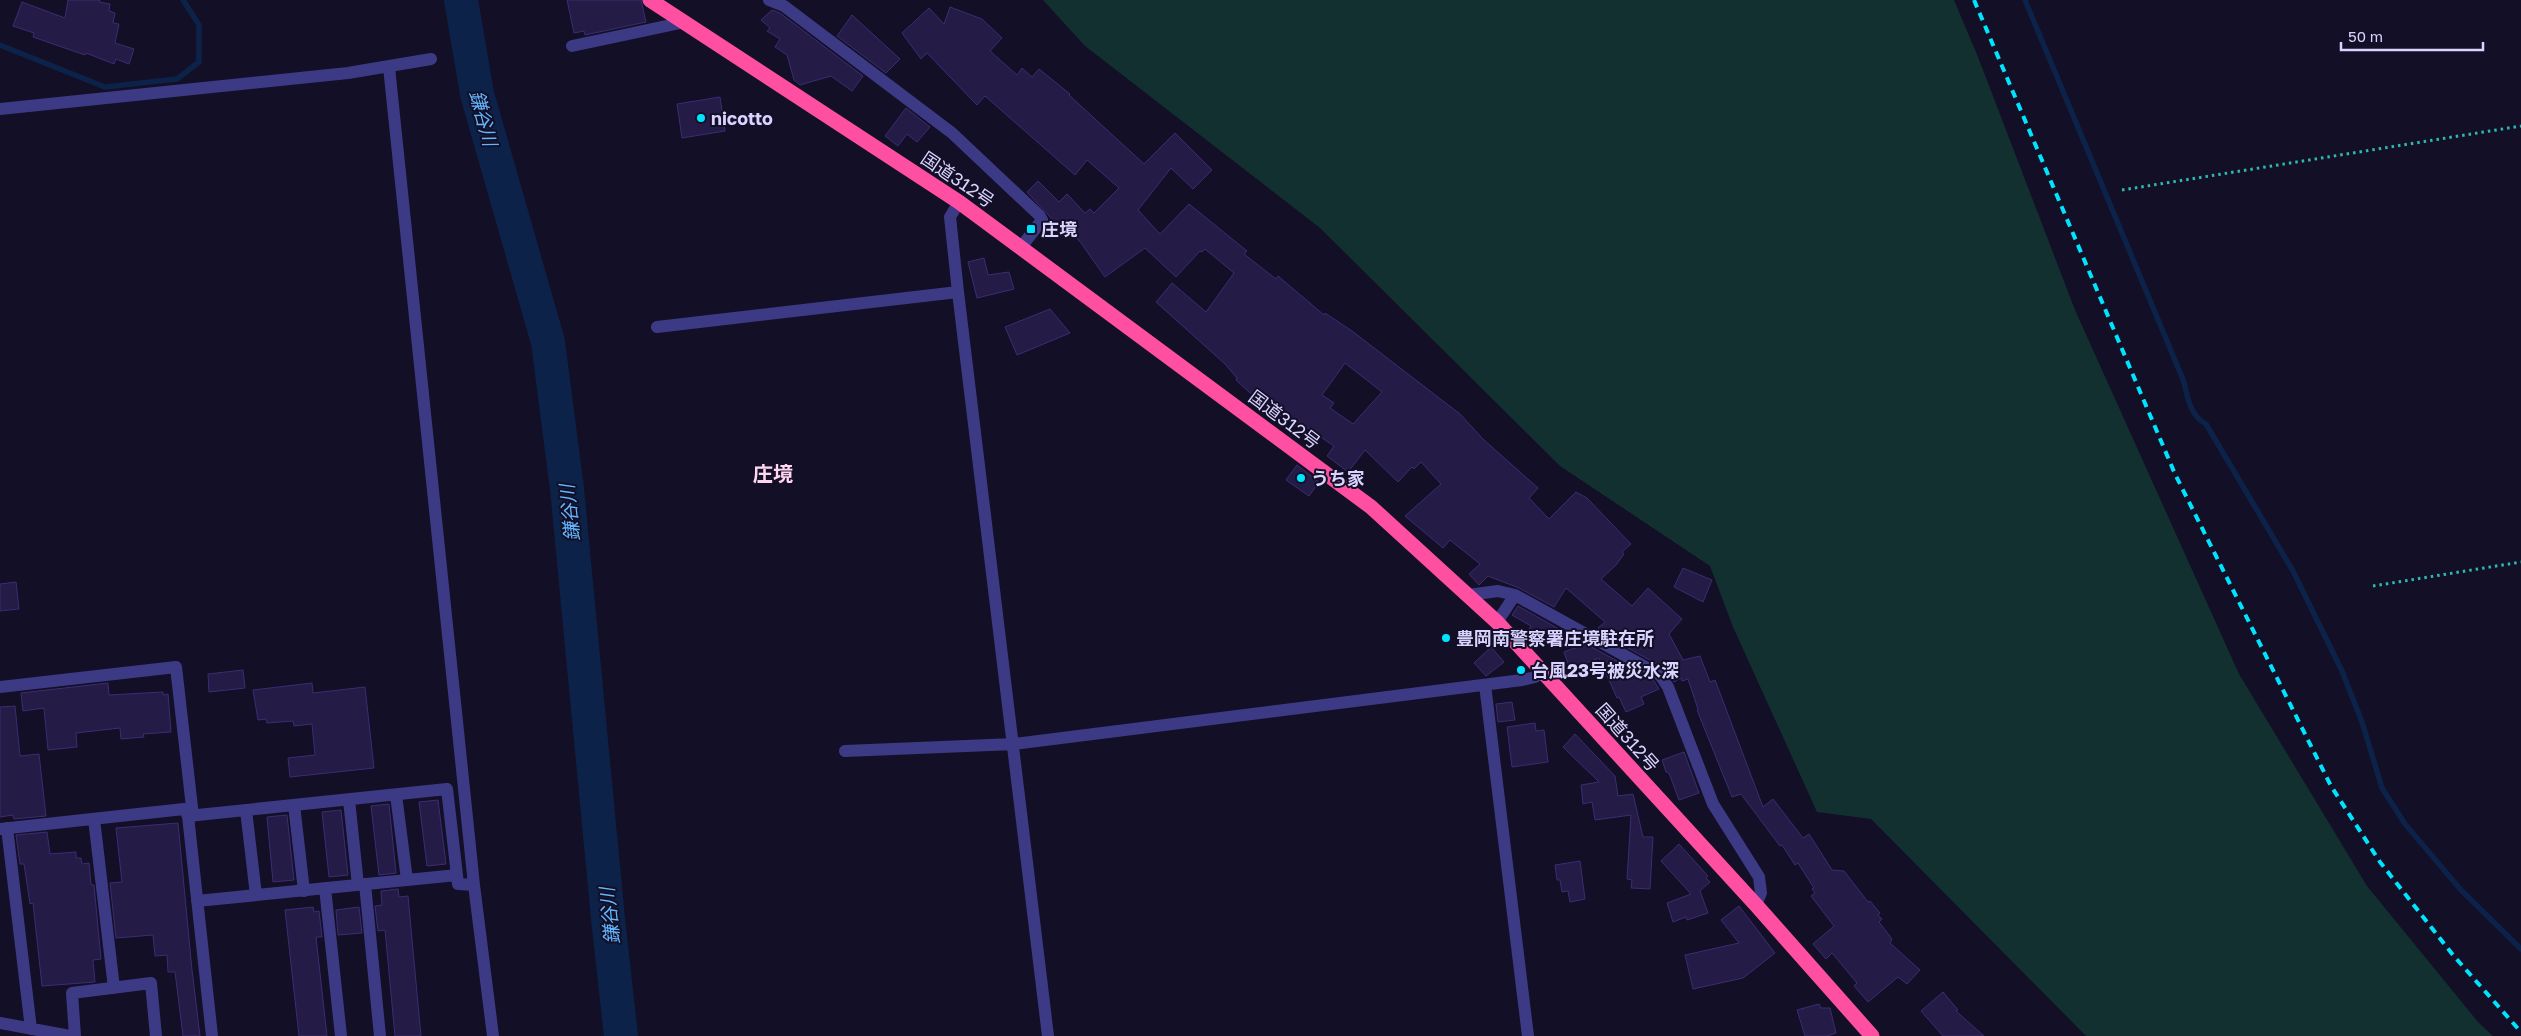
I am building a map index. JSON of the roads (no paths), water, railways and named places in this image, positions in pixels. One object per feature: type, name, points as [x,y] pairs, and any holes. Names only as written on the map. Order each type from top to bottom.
[{"type":"highway","name":"国道312号","points":[[650,0],[959,202],[1022,246],[1371,507],[1497,622],[1756,904],[1872,1036]]},
{"type":"street","points":[[769,0],[784,6],[952,133],[1039,215],[1042,220],[1022,246]]},
{"type":"street","points":[[572,46],[684,22]]},
{"type":"street","points":[[0,109],[389,67],[431,59]]},
{"type":"street","points":[[389,67],[474,885],[493,1036]]},
{"type":"street","points":[[959,202],[950,217],[958,292],[1048,1036]]},
{"type":"street","points":[[657,327],[958,292]]},
{"type":"street","points":[[1468,595],[1498,591],[1515,595],[1660,675],[1668,687],[1713,804],[1759,877],[1761,893],[1756,904]]},
{"type":"street","points":[[1497,622],[1515,595]]},
{"type":"street","points":[[0,687],[176,667],[197,901],[212,1036]]},
{"type":"street","points":[[845,751],[1014,744],[1536,677],[1542,670]]},
{"type":"street","points":[[1485,684],[1528,1036]]},
{"type":"street","points":[[190,816],[447,790],[458,884],[474,885]]},
{"type":"street","points":[[396,795],[408,880]]},
{"type":"street","points":[[349,800],[380,1036]]},
{"type":"street","points":[[294,805],[304,890]]},
{"type":"street","points":[[29,1031],[4,828],[184,809],[190,816]]},
{"type":"street","points":[[246,810],[256,896]]},
{"type":"street","points":[[94,819],[114,988]]},
{"type":"street","points":[[197,901],[457,875]]},
{"type":"street","points":[[325,888],[341,1036]]},
{"type":"street","points":[[75,1036],[72,994],[151,983],[156,1036]]},
{"type":"street","points":[[0,1023],[29,1031],[70,1036]]},
{"type":"waterway","points":[[0,45],[105,87],[177,79],[199,62],[199,25],[183,0]]},
{"type":"waterway","name":"鎌谷川","points":[[461,0],[477,94],[548,342],[567,489],[621,1036]]},
{"type":"waterway","points":[[2025,0],[2184,382],[2190,406],[2197,417],[2206,424],[2293,571],[2342,671],[2362,722],[2382,788],[2405,824],[2461,890],[2521,949]]},
{"type":"railway","points":[[1974,0],[2175,474],[2331,786],[2380,862],[2453,955],[2521,1032]]},
{"type":"place","name":"nicotto","points":[[701,118]]},
{"type":"place","name":"庄境","points":[[1031,229]]},
{"type":"place","name":"うち家","points":[[1301,478]]},
{"type":"place","name":"豊岡南警察署庄境駐在所","points":[[1446,638]]},
{"type":"place","name":"台風23号被災水深","points":[[1521,670]]},
{"type":"district","name":"庄境","points":[[773,473]]}]
